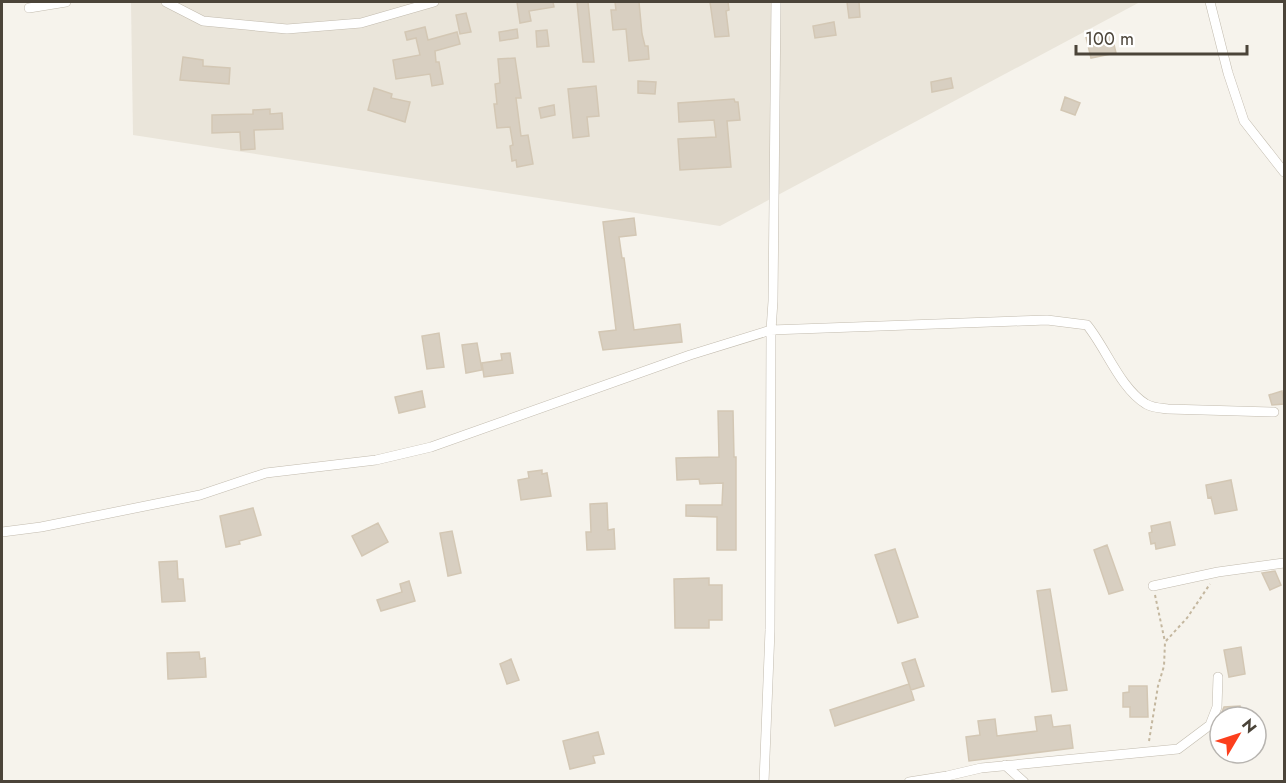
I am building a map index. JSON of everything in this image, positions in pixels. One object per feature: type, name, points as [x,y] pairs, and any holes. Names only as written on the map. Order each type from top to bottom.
[{"type":"street","points":[[30,8],[66,2]]},
{"type":"street","points":[[166,2],[203,21],[287,29],[361,23],[434,2]]},
{"type":"street","points":[[764,782],[770,630],[771,330],[774,301],[776,2]]},
{"type":"street","points":[[1210,2],[1228,73],[1244,121],[1284,172]]},
{"type":"street","points":[[2,532],[40,527],[200,495],[267,473],[376,460],[431,447],[690,355],[771,330],[1068,321],[1087,325],[1125,383],[1139,399],[1154,407],[1274,412]]},
{"type":"street","points":[[1153,586],[1218,572],[1284,563]]},
{"type":"street","points":[[909,782],[1005,765],[1178,749],[1210,725],[1216,707],[1218,677]]},
{"type":"street","points":[[1005,765],[1024,782]]},
{"type":"path","points":[[1165,642],[1187,618],[1218,572]]},
{"type":"path","points":[[1146,753],[1158,686],[1164,666],[1165,642],[1153,586]]},
{"type":"shaded area","points":[[131,2],[1140,2],[720,226],[133,135]]},
{"type":"building","points":[[517,2],[553,2],[554,7],[529,11],[531,21],[520,23]]},
{"type":"building","points":[[577,2],[588,2],[594,62],[583,62]]},
{"type":"building","points":[[615,2],[639,2],[642,34],[645,46],[648,46],[649,59],[629,61],[626,29],[613,30],[611,10],[616,10]]},
{"type":"building","points":[[710,2],[728,2],[729,10],[726,11],[729,36],[715,37]]},
{"type":"building","points":[[847,2],[859,2],[860,17],[849,18]]},
{"type":"building","points":[[466,13],[471,32],[460,34],[456,15]]},
{"type":"building","points":[[834,22],[836,35],[815,38],[813,26]]},
{"type":"building","points":[[425,27],[428,40],[457,32],[460,44],[435,51],[443,84],[432,86],[430,74],[396,79],[393,60],[420,55],[416,38],[407,40],[405,32]]},
{"type":"building","points":[[517,29],[518,38],[500,41],[499,32]]},
{"type":"building","points":[[547,30],[549,46],[537,47],[536,31]]},
{"type":"building","points":[[1111,32],[1116,53],[1091,58],[1086,37]]},
{"type":"building","points":[[183,57],[203,60],[203,66],[230,68],[229,84],[180,80]]},
{"type":"building","points":[[515,58],[521,98],[516,98],[521,136],[528,135],[533,164],[517,167],[516,160],[512,161],[510,146],[513,145],[510,127],[497,128],[494,104],[497,104],[495,84],[500,83],[498,59]]},
{"type":"building","points":[[951,78],[953,88],[932,92],[931,82]]},
{"type":"building","points":[[638,81],[656,82],[655,94],[638,93]]},
{"type":"building","points":[[596,86],[599,116],[587,117],[589,136],[573,138],[568,89]]},
{"type":"building","points":[[374,88],[392,94],[391,98],[410,102],[405,122],[368,110]]},
{"type":"building","points":[[1065,97],[1080,103],[1075,115],[1061,110]]},
{"type":"building","points":[[734,99],[738,102],[740,120],[727,121],[731,167],[680,170],[678,139],[716,137],[714,120],[679,122],[678,103]]},
{"type":"building","points":[[554,105],[555,115],[541,118],[539,108]]},
{"type":"building","points":[[270,109],[270,114],[282,113],[283,129],[254,130],[255,149],[241,150],[240,132],[212,133],[212,115],[253,114],[253,110]]},
{"type":"building","points":[[634,218],[636,235],[619,237],[634,330],[680,324],[682,342],[603,350],[599,332],[616,330],[603,222]]},
{"type":"building","points":[[439,333],[444,367],[427,369],[422,336]]},
{"type":"building","points":[[477,343],[482,370],[466,373],[462,345]]},
{"type":"building","points":[[510,353],[513,373],[484,377],[482,363],[502,360],[501,354]]},
{"type":"building","points":[[422,391],[425,407],[399,413],[395,397]]},
{"type":"building","points":[[1282,391],[1284,404],[1272,405],[1269,395]]},
{"type":"building","points":[[718,411],[733,411],[734,457],[736,457],[736,550],[717,550],[717,517],[686,516],[686,505],[722,505],[723,483],[700,484],[699,479],[677,480],[676,458],[719,457]]},
{"type":"building","points":[[542,470],[542,474],[547,473],[551,496],[521,500],[518,480],[529,478],[528,472]]},
{"type":"building","points":[[1231,480],[1237,510],[1215,514],[1211,497],[1208,498],[1206,485]]},
{"type":"building","points":[[607,503],[608,530],[614,529],[615,549],[587,550],[586,532],[591,532],[590,504]]},
{"type":"building","points":[[253,508],[261,535],[226,547],[220,516]]},
{"type":"building","points":[[1170,522],[1175,545],[1156,549],[1155,543],[1151,544],[1149,533],[1152,532],[1151,526]]},
{"type":"building","points":[[378,523],[388,542],[362,556],[352,536]]},
{"type":"building","points":[[452,531],[461,573],[448,576],[440,533]]},
{"type":"building","points":[[1107,545],[1123,590],[1109,594],[1094,550]]},
{"type":"building","points":[[895,549],[918,617],[898,623],[875,555]]},
{"type":"building","points":[[177,561],[178,579],[183,579],[185,601],[162,602],[159,562]]},
{"type":"building","points":[[1275,571],[1281,585],[1270,590],[1262,573]]},
{"type":"building","points":[[709,578],[709,585],[722,585],[722,620],[709,620],[709,628],[675,628],[674,579]]},
{"type":"building","points":[[409,581],[415,601],[381,611],[377,600],[402,592],[400,584]]},
{"type":"building","points":[[1050,589],[1067,690],[1052,692],[1037,591]]},
{"type":"building","points":[[1241,647],[1245,674],[1229,677],[1224,650]]},
{"type":"building","points":[[199,652],[200,659],[205,658],[206,677],[168,679],[167,653]]},
{"type":"building","points":[[511,659],[519,680],[507,684],[500,664]]},
{"type":"building","points":[[915,659],[924,686],[911,690],[902,663]]},
{"type":"building","points":[[909,684],[914,700],[835,726],[830,710]]},
{"type":"building","points":[[1129,686],[1147,686],[1148,717],[1130,717],[1130,707],[1123,707],[1123,693],[1129,692]]},
{"type":"building","points":[[1051,715],[1053,727],[1070,725],[1073,748],[969,761],[966,737],[980,735],[978,721],[995,719],[997,736],[1037,731],[1035,717]]},
{"type":"building","points":[[598,732],[604,754],[593,756],[595,763],[570,769],[563,741]]}]
